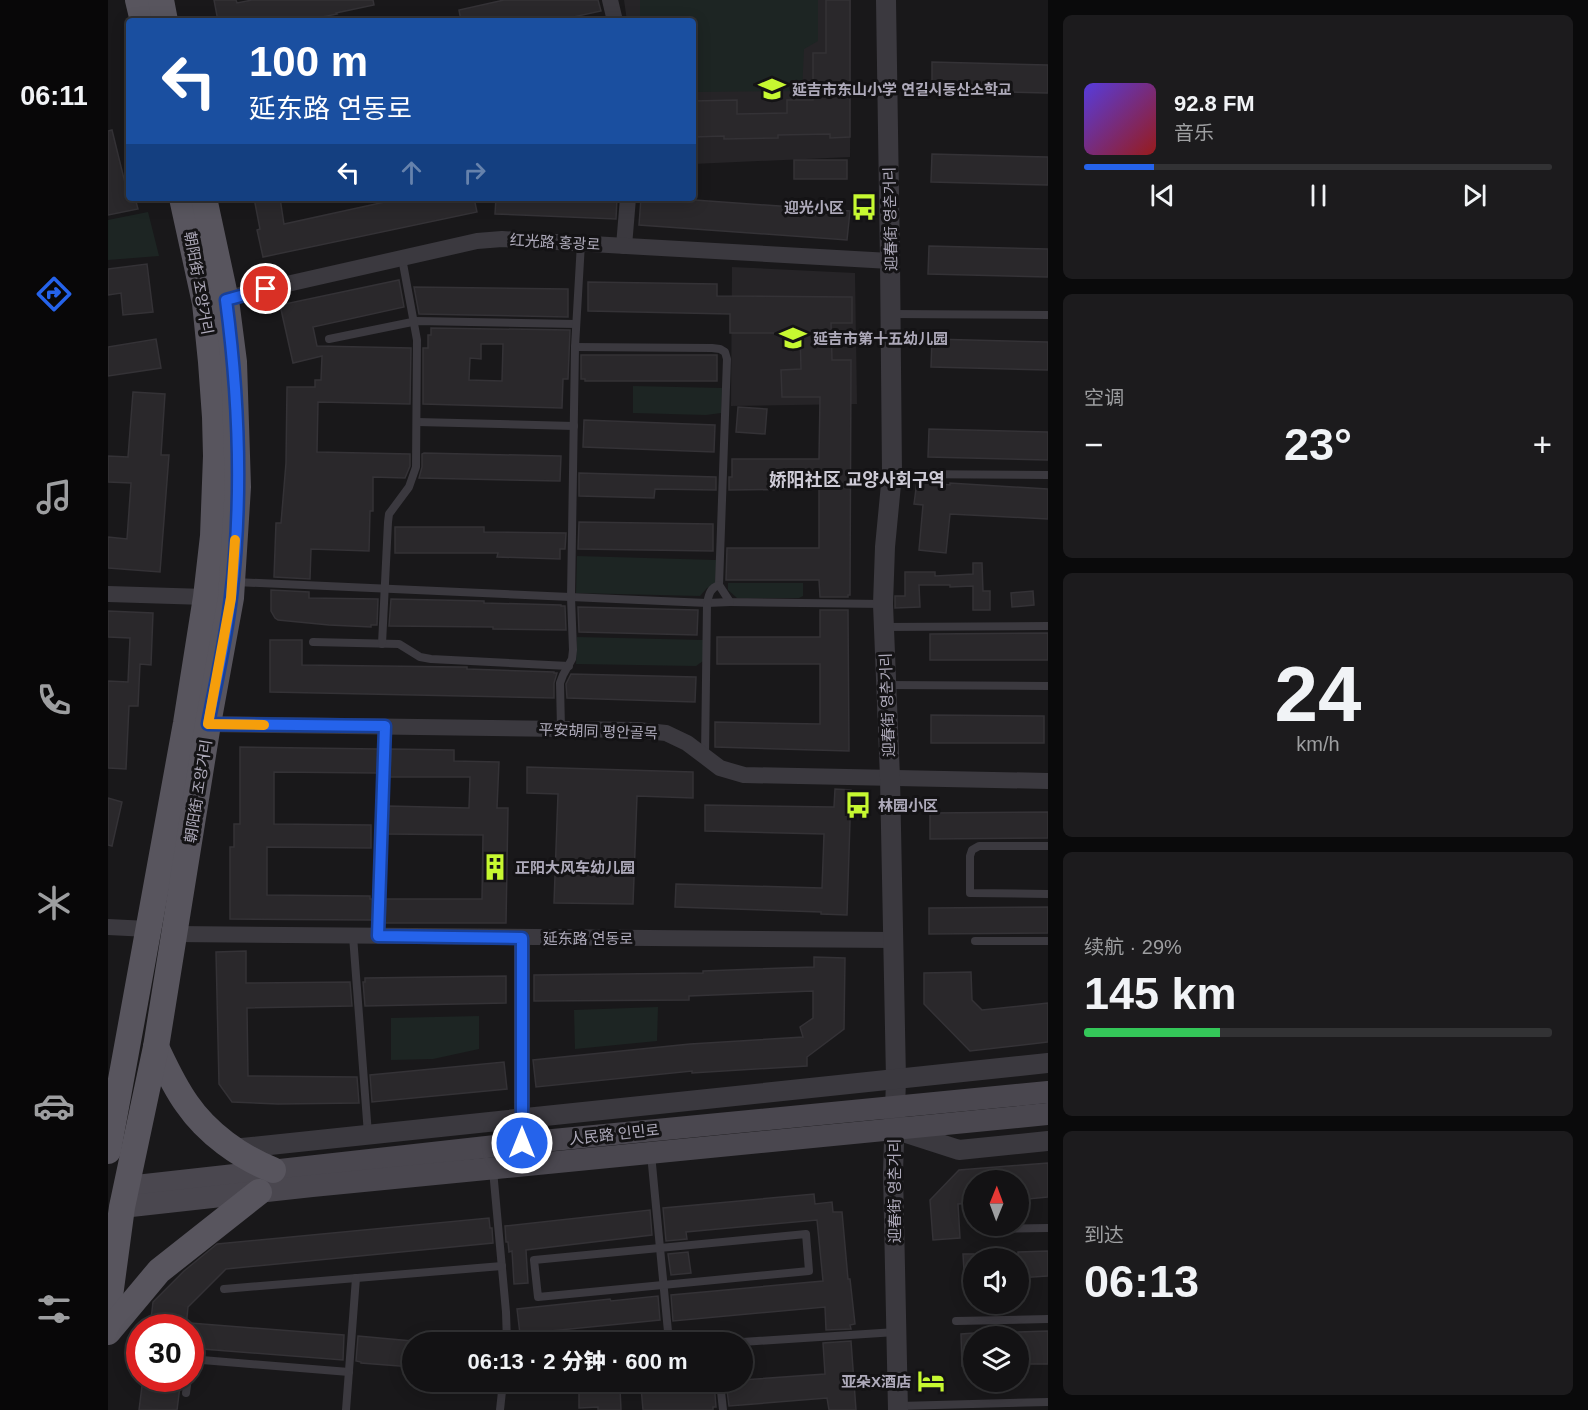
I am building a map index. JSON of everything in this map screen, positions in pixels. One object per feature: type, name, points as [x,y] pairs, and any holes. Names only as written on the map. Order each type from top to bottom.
[{"type":"main road","points":[[138,0],[142,18]]},
{"type":"main road","points":[[160,0],[164,18]]},
{"type":"main road","name":"朝阳街 조양거리","points":[[108,1151],[116,1067],[148,929],[186,723],[206,597],[215,504],[215,417],[205,303],[183,201]]},
{"type":"main road","name":"朝阳街 조양거리","points":[[108,1311],[116,1197],[156,1047],[208,724],[231,598],[238,487],[234,362],[226,300],[205,201]]},
{"type":"main road","points":[[156,1047],[187,1105],[202,1121],[232,1149],[273,1170]]},
{"type":"main road","name":"人民路 인민로","points":[[116,1197],[259,1192],[651,1154],[894,1118],[1048,1092]]},
{"type":"main road","name":"人民路 인민로","points":[[116,1197],[273,1170],[522,1143],[894,1118],[1048,1114]]},
{"type":"main road","points":[[108,1332],[159,1271],[259,1192]]},
{"type":"street","points":[[610,0],[614,18]]},
{"type":"street","name":"迎春街 영춘거리","points":[[886,0],[892,474],[885,547],[883,604],[890,778],[896,1079],[893,1173],[898,1408]]},
{"type":"street","points":[[624,246],[628,201]]},
{"type":"street","name":"红光路 홍광로","points":[[226,300],[243,294],[477,241],[502,239],[890,261]]},
{"type":"street","points":[[108,594],[206,597]]},
{"type":"street","name":"平安胡同 평안골목","points":[[208,724],[637,730],[666,733],[687,743],[720,768],[744,775],[1048,781]]},
{"type":"street","points":[[108,927],[148,929]]},
{"type":"street","name":"延东路 연동로","points":[[175,934],[893,940]]},
{"type":"street","points":[[522,938],[522,1143]]},
{"type":"street","points":[[232,1149],[1048,1063]]},
{"type":"street","points":[[894,1118],[958,1150],[1048,1141]]},
{"type":"lane","points":[[561,729],[560,683],[569,666],[573,650],[571,597],[575,347],[581,243]]},
{"type":"lane","points":[[382,644],[387,522],[389,514],[409,488],[416,467],[417,340],[402,258]]},
{"type":"lane","points":[[891,314],[1048,315]]},
{"type":"lane","points":[[329,339],[413,322],[576,324]]},
{"type":"lane","points":[[575,347],[712,348],[725,352],[727,359],[720,585],[730,602]]},
{"type":"lane","points":[[417,423],[574,426]]},
{"type":"lane","points":[[892,474],[1048,475]]},
{"type":"lane","points":[[232,581],[707,603],[883,604]]},
{"type":"lane","points":[[705,757],[707,603],[709,592],[720,585]]},
{"type":"lane","points":[[884,627],[1048,626]]},
{"type":"lane","points":[[313,642],[399,644],[420,657],[431,659],[569,666]]},
{"type":"lane","points":[[886,685],[1048,686]]},
{"type":"lane","points":[[378,936],[385,726]]},
{"type":"lane","points":[[1048,846],[979,846],[972,850],[970,894],[1048,894]]},
{"type":"lane","points":[[353,936],[368,1134]]},
{"type":"lane","points":[[975,940],[1048,941]]},
{"type":"lane","points":[[651,1154],[666,1332]]},
{"type":"lane","points":[[493,1169],[507,1332]]},
{"type":"lane","points":[[1029,1228],[1048,1228]]},
{"type":"lane","points":[[806,1234],[809,1271],[664,1286],[538,1298],[534,1260],[806,1234]]},
{"type":"lane","points":[[224,1289],[502,1266]]},
{"type":"lane","points":[[345,1410],[356,1278]]},
{"type":"lane","points":[[956,1321],[1048,1319]]},
{"type":"lane","points":[[753,1341],[896,1332]]},
{"type":"lane","points":[[204,1360],[349,1372]]},
{"type":"lane","points":[[500,1410],[502,1392]]},
{"type":"lane","points":[[721,1392],[723,1410]]},
{"type":"lane","points":[[898,1408],[1048,1402]]},
{"type":"shaded area","name":"延吉市东山小学 연길시동산소학교","points":[[624,0],[851,0],[850,157],[696,164],[696,18],[627,18]]},
{"type":"shaded area","points":[[640,0],[818,0],[818,41],[804,49],[802,91],[696,92],[696,18],[640,18]]},
{"type":"shaded area","points":[[148,212],[159,256],[108,260],[108,220]]},
{"type":"shaded area","name":"延吉市第十五幼儿园","points":[[732,267],[855,273],[857,404],[731,406]]},
{"type":"shaded area","points":[[633,386],[722,388],[721,413],[706,415],[633,413]]},
{"type":"shaded area","points":[[577,556],[716,560],[716,584],[707,588],[700,596],[576,593]]},
{"type":"shaded area","points":[[728,583],[803,583],[803,596],[799,598],[737,598],[728,590]]},
{"type":"shaded area","points":[[577,637],[703,640],[703,661],[696,666],[576,664]]},
{"type":"shaded area","points":[[658,1007],[657,1041],[575,1049],[574,1010]]},
{"type":"shaded area","points":[[479,1016],[479,1049],[433,1059],[391,1060],[391,1018]]},
{"type":"building","points":[[214,0],[236,0],[237,3],[252,0],[373,0],[374,5],[317,18],[217,18]]},
{"type":"building","points":[[504,0],[598,0],[601,11],[569,18],[460,18],[459,10]]},
{"type":"building","points":[[826,0],[850,0],[850,137],[830,138],[830,134],[778,135],[778,138],[696,137],[696,101],[737,100],[737,114],[787,113],[787,100],[813,100],[813,53],[826,53]]},
{"type":"building","points":[[932,62],[1048,65],[1048,93],[932,90]]},
{"type":"building","points":[[112,130],[126,187],[126,201],[136,201],[138,209],[108,215],[108,131]]},
{"type":"building","points":[[932,154],[1048,157],[1048,185],[931,182]]},
{"type":"building","points":[[794,160],[847,160],[847,179],[794,179]]},
{"type":"building","points":[[696,200],[850,211],[847,240],[639,225],[641,201]]},
{"type":"building","points":[[255,201],[280,201],[284,224],[389,201],[475,201],[477,212],[263,257],[257,230],[260,229]]},
{"type":"building","points":[[496,201],[617,201],[616,219],[495,214]]},
{"type":"building","points":[[929,246],[1048,249],[1048,277],[928,274]]},
{"type":"building","points":[[147,264],[153,312],[123,315],[121,293],[108,295],[108,269]]},
{"type":"building","points":[[399,280],[404,307],[313,327],[317,346],[411,348],[410,404],[318,402],[317,452],[410,454],[410,466],[405,478],[373,477],[373,511],[370,511],[369,551],[311,549],[310,579],[274,577],[276,523],[281,523],[286,463],[287,387],[315,387],[315,380],[321,380],[322,356],[293,363],[280,305]]},
{"type":"building","points":[[588,282],[717,284],[717,296],[852,297],[852,323],[831,323],[832,360],[851,360],[850,595],[848,597],[820,597],[819,580],[726,580],[727,548],[819,548],[819,489],[729,490],[732,459],[819,459],[820,397],[782,397],[781,370],[801,369],[800,333],[730,333],[730,314],[588,311]]},
{"type":"building","points":[[414,287],[568,289],[568,317],[419,314]]},
{"type":"building","points":[[431,328],[570,330],[568,379],[563,379],[562,408],[423,404],[423,348],[428,348],[428,335],[431,335]],"holes":[[[481,344],[503,344],[502,381],[469,380],[470,358],[481,359]]]},
{"type":"building","points":[[156,339],[161,368],[108,376],[108,347]]},
{"type":"building","points":[[932,339],[1048,342],[1048,370],[931,367]]},
{"type":"building","points":[[581,355],[717,355],[717,381],[585,381],[581,379]]},
{"type":"building","points":[[133,392],[165,394],[161,455],[169,455],[160,572],[108,568],[108,537],[127,539],[131,483],[108,482],[108,456],[128,457]]},
{"type":"building","points":[[738,407],[767,409],[765,434],[736,432]]},
{"type":"building","points":[[584,420],[715,425],[714,452],[583,447]]},
{"type":"building","points":[[929,429],[1048,432],[1048,460],[928,457]]},
{"type":"building","points":[[424,453],[561,456],[560,481],[419,478]]},
{"type":"building","points":[[579,473],[716,477],[716,490],[655,489],[654,498],[579,496]]},
{"type":"building","points":[[917,481],[950,485],[950,483],[1048,489],[1048,519],[950,514],[946,553],[919,550],[923,505],[914,504]]},
{"type":"building","points":[[579,522],[713,524],[713,551],[578,549]]},
{"type":"building","points":[[395,527],[484,527],[484,532],[566,533],[565,549],[560,549],[560,559],[497,557],[498,553],[395,553]]},
{"type":"building","points":[[973,563],[982,563],[983,591],[990,591],[990,610],[973,610],[973,586],[950,587],[950,585],[919,585],[920,607],[895,608],[895,596],[905,596],[905,572],[935,572],[935,576],[973,574]]},
{"type":"building","points":[[271,590],[309,592],[309,598],[378,599],[377,625],[371,625],[371,627],[329,625],[278,620],[271,611]]},
{"type":"building","points":[[1033,591],[1034,605],[1012,607],[1011,593]]},
{"type":"building","points":[[391,599],[561,605],[565,606],[566,630],[389,626]]},
{"type":"building","points":[[578,607],[698,610],[697,635],[579,632]]},
{"type":"building","points":[[820,610],[848,610],[849,751],[715,747],[715,722],[820,724],[820,664],[717,664],[717,637],[820,637]]},
{"type":"building","points":[[108,611],[153,613],[151,665],[140,664],[138,706],[129,706],[126,769],[108,768],[108,681],[128,682],[130,638],[108,637]]},
{"type":"building","points":[[1048,633],[1048,660],[930,660],[930,634]]},
{"type":"building","points":[[270,640],[302,640],[302,665],[467,667],[467,669],[554,672],[557,673],[554,698],[270,692]]},
{"type":"building","points":[[571,674],[696,677],[695,702],[567,698],[566,684]]},
{"type":"building","points":[[931,715],[1044,716],[1044,743],[931,743]]},
{"type":"building","points":[[240,747],[378,749],[377,773],[274,772],[274,824],[371,825],[371,848],[267,847],[267,895],[370,896],[370,899],[373,899],[372,920],[230,919],[230,847],[234,847],[234,824],[240,824]]},
{"type":"building","points":[[391,749],[454,750],[454,761],[499,762],[497,808],[508,808],[506,923],[385,923],[386,899],[482,899],[483,835],[388,834],[389,806],[469,808],[470,777],[390,777]]},
{"type":"building","points":[[527,767],[693,772],[693,798],[637,796],[633,904],[554,903],[558,794],[527,793]]},
{"type":"building","points":[[835,789],[851,790],[847,915],[675,907],[676,884],[822,888],[824,834],[705,831],[705,805],[834,807]]},
{"type":"building","points":[[108,798],[122,802],[112,846],[108,845]]},
{"type":"building","points":[[1048,812],[1048,838],[930,839],[930,813]]},
{"type":"building","points":[[1048,907],[1048,933],[929,934],[929,908]]},
{"type":"building","points":[[246,951],[246,983],[350,982],[352,1006],[247,1008],[248,1076],[357,1077],[359,1103],[232,1102],[219,1084],[216,952]]},
{"type":"building","points":[[814,957],[845,958],[844,1029],[807,1057],[807,1066],[692,1073],[692,1071],[536,1087],[533,1060],[690,1044],[803,1037],[800,1027],[813,1018],[813,991],[689,996],[689,1000],[534,1001],[534,975],[703,973],[703,971],[814,967]]},
{"type":"building","points":[[971,972],[972,1000],[982,1010],[1048,1003],[1048,1042],[970,1051],[924,1004],[924,973]]},
{"type":"building","points":[[506,976],[506,1003],[365,1006],[363,982],[365,978]]},
{"type":"building","points":[[504,1062],[507,1089],[372,1102],[370,1075]]},
{"type":"building","points":[[1048,1163],[1048,1197],[1029,1199],[1029,1170],[963,1170],[963,1204],[958,1204],[960,1238],[933,1240],[930,1200],[959,1170]]},
{"type":"building","points":[[814,1194],[815,1204],[832,1202],[833,1212],[842,1212],[855,1324],[850,1325],[851,1329],[826,1330],[825,1307],[673,1321],[671,1295],[823,1281],[817,1220],[686,1232],[687,1239],[666,1241],[663,1208]]},
{"type":"building","points":[[650,1210],[652,1235],[526,1250],[528,1283],[514,1284],[512,1251],[509,1252],[508,1242],[506,1242],[505,1226]]},
{"type":"building","points":[[489,1218],[493,1243],[226,1269],[188,1307],[187,1314],[152,1314],[153,1302],[184,1271],[217,1244]]},
{"type":"building","points":[[1048,1251],[1048,1276],[1029,1277],[1029,1252]]},
{"type":"building","points":[[688,1252],[691,1273],[671,1275],[668,1254]]},
{"type":"building","points":[[658,1296],[660,1320],[520,1332],[517,1309],[610,1299],[611,1301]]},
{"type":"building","points":[[204,1324],[344,1335],[343,1360],[204,1349]]},
{"type":"building","points":[[1048,1331],[1048,1364],[1029,1364],[1029,1332]]},
{"type":"building","points":[[961,1334],[963,1334],[962,1366]]},
{"type":"building","points":[[358,1336],[402,1340],[402,1366],[356,1361]]},
{"type":"building","points":[[851,1341],[856,1410],[829,1410],[827,1398],[729,1406],[727,1392],[753,1392],[753,1379],[825,1374],[823,1343]]},
{"type":"building","points":[[141,1392],[179,1392],[177,1410],[139,1410]]},
{"type":"building","points":[[579,1392],[620,1392],[621,1410],[598,1410],[598,1407],[579,1408]]},
{"type":"building","points":[[641,1392],[715,1392],[716,1407],[713,1407],[713,1410],[643,1410]]},
{"type":"slow traffic","points":[[235,540],[231,598],[208,724],[264,725]]},
{"type":"place","name":"延吉市东山小学 연길시동산소학교","points":[[772,89]]},
{"type":"place","name":"迎光小区","points":[[864,207]]},
{"type":"place","name":"延吉市第十五幼儿园","points":[[793,338]]},
{"type":"place","name":"林园小区","points":[[858,805]]},
{"type":"place","name":"正阳大风车幼儿园","points":[[495,867]]},
{"type":"place","name":"亚朵X酒店","points":[[931,1381]]},
{"type":"district","name":"娇阳社区 교양사회구역","points":[[857,480]]},
{"type":"route","points":[[266,289],[226,300],[234,362],[238,487],[231,598],[208,724],[385,726],[378,936],[522,938],[522,1143]]}]
